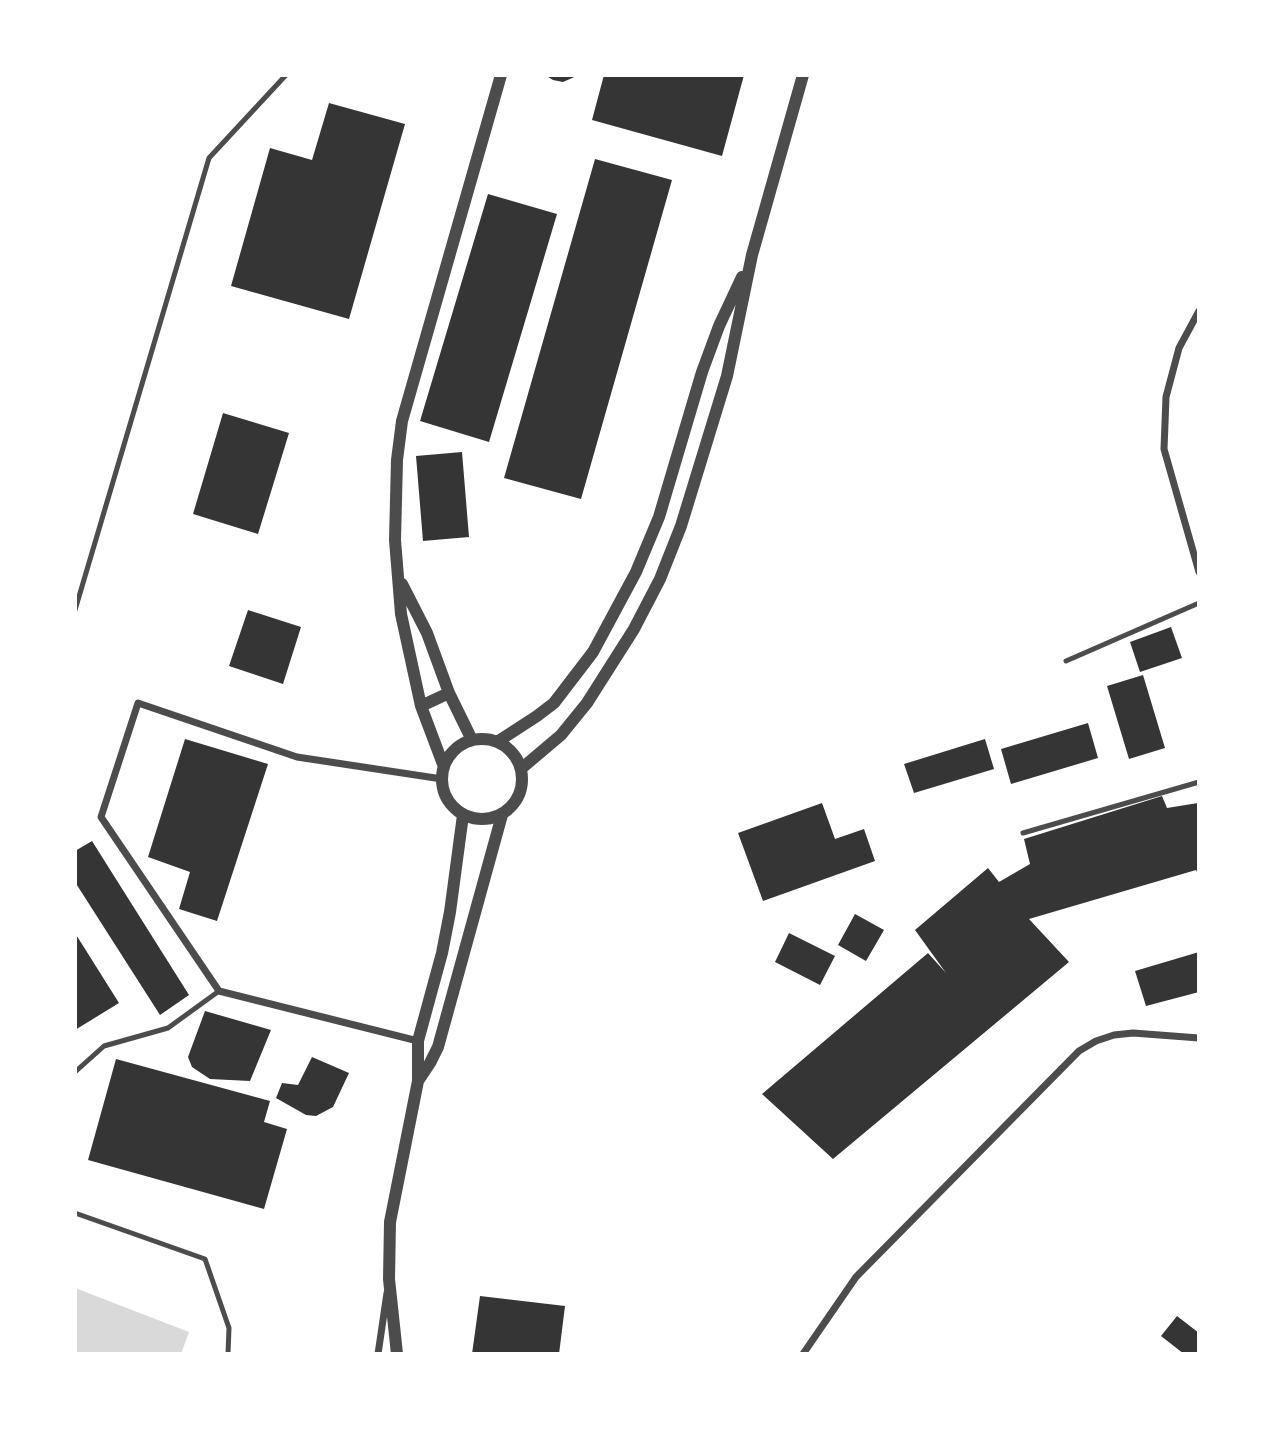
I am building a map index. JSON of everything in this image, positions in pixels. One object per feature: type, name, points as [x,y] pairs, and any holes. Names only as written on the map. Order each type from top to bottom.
[{"type":"street","points":[[443,773],[450,755],[460,746],[481,738],[498,742],[508,748],[522,768],[523,782],[520,795],[512,806],[502,815],[489,819],[463,815],[447,800],[443,773],[421,706],[401,614],[395,540],[394,502],[402,421],[501,75]]},
{"type":"street","points":[[522,768],[561,735],[587,703],[620,652],[660,579],[681,526],[727,376],[752,255],[803,75]]},
{"type":"street","points":[[498,742],[537,716],[560,695],[593,652],[620,603],[659,517],[702,372],[719,326],[752,255]]},
{"type":"street","points":[[1199,311],[1179,348],[1166,397],[1164,449],[1199,572]]},
{"type":"street","points":[[400,581],[426,633],[449,693],[472,740]]},
{"type":"street","points":[[421,706],[449,693]]},
{"type":"street","points":[[418,1041],[219,991],[101,817],[138,703],[296,757],[443,773]]},
{"type":"street","points":[[397,1354],[389,1279],[390,1222],[418,1081],[418,1041],[442,953],[463,815]]},
{"type":"street","points":[[418,1081],[438,1047],[502,815]]},
{"type":"street","points":[[803,1354],[856,1277],[1079,1051],[1114,1035],[1133,1033],[1199,1038]]},
{"type":"street","points":[[378,1354],[389,1279]]},
{"type":"lane","points":[[75,610],[209,158],[286,75]]},
{"type":"lane","points":[[1066,661],[1199,603]]},
{"type":"lane","points":[[1023,833],[1199,782]]},
{"type":"lane","points":[[75,1072],[104,1046],[168,1028],[219,991]]},
{"type":"lane","points":[[75,1213],[205,1259],[229,1328],[228,1354]]},
{"type":"shaded area","points":[[75,1288],[189,1332],[181,1354],[75,1354]]},
{"type":"building","points":[[545,75],[579,75],[563,82]]},
{"type":"building","points":[[604,75],[744,75],[722,156],[592,120]]},
{"type":"building","points":[[329,103],[405,124],[349,319],[231,286],[270,148],[312,160]]},
{"type":"building","points":[[595,159],[672,180],[581,499],[504,478]]},
{"type":"building","points":[[488,194],[557,214],[489,442],[420,421]]},
{"type":"building","points":[[223,413],[289,433],[258,534],[193,514]]},
{"type":"building","points":[[462,452],[469,537],[423,541],[416,456]]},
{"type":"building","points":[[248,610],[301,627],[283,684],[229,666]]},
{"type":"building","points":[[1171,627],[1182,658],[1140,672],[1130,642]]},
{"type":"building","points":[[1143,675],[1165,748],[1129,759],[1107,686]]},
{"type":"building","points":[[1088,723],[1098,758],[1011,784],[1001,749]]},
{"type":"building","points":[[185,739],[268,764],[217,921],[179,909],[190,872],[148,857]]},
{"type":"building","points":[[985,739],[994,769],[914,793],[904,764]]},
{"type":"building","points":[[1162,796],[1167,808],[1198,803],[1199,876],[1196,870],[1029,919],[1069,962],[833,1159],[762,1094],[928,953],[946,973],[915,930],[988,868],[999,882],[1030,864],[1024,839]]},
{"type":"building","points":[[822,803],[835,839],[864,829],[875,861],[763,901],[738,833]]},
{"type":"building","points":[[92,841],[189,995],[160,1015],[75,882],[75,851]]},
{"type":"building","points":[[855,914],[884,930],[866,961],[838,945]]},
{"type":"building","points":[[75,933],[119,1003],[75,1030]]},
{"type":"building","points":[[789,933],[835,956],[820,985],[775,962]]},
{"type":"building","points":[[1199,952],[1199,992],[1146,1006],[1135,971]]},
{"type":"building","points":[[205,1011],[271,1030],[250,1081],[210,1079],[192,1067],[188,1057]]},
{"type":"building","points":[[312,1057],[349,1073],[333,1107],[316,1116],[306,1115],[276,1098],[282,1083],[298,1085]]},
{"type":"building","points":[[116,1059],[270,1101],[264,1122],[287,1129],[264,1209],[88,1160]]},
{"type":"building","points":[[480,1296],[565,1306],[559,1354],[472,1354]]},
{"type":"building","points":[[1177,1316],[1199,1333],[1198,1354],[1184,1354],[1161,1336]]}]
